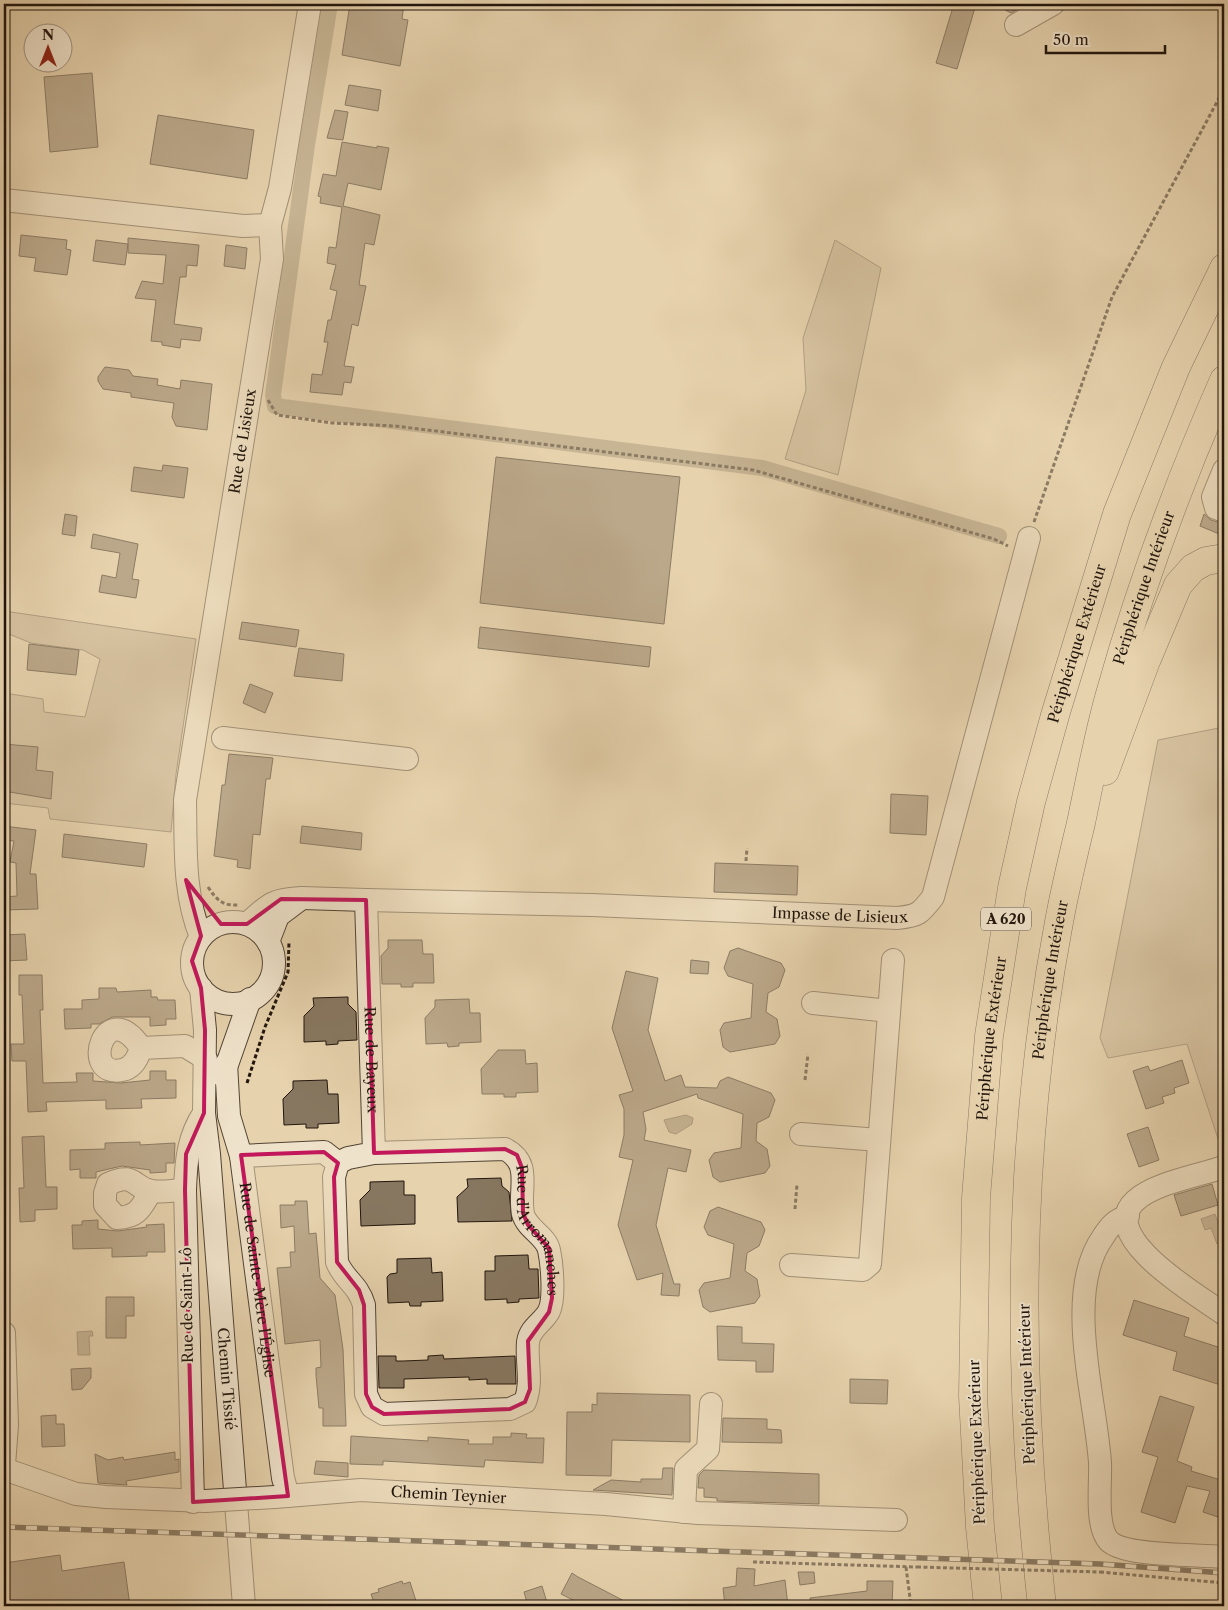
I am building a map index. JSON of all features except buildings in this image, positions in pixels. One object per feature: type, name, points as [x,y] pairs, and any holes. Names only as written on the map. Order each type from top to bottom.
[{"type":"highway","name":"Périphérique Extérieur","points":[[988,1606],[980,1527],[974,1405],[976,1198],[989,1036],[1009,906],[1034,793],[1084,617],[1117,514],[1176,366],[1224,268]]},
{"type":"highway","name":"Périphérique Intérieur","points":[[1042,1606],[1030,1473],[1024,1340],[1028,1178],[1036,1082],[1059,922],[1109,697],[1130,628],[1163,529],[1196,443],[1224,380]]},
{"type":"highway","points":[[1081,822],[1112,757],[1146,661],[1178,585],[1194,568],[1206,561],[1224,558]]},
{"type":"street","name":"Rue de Lisieux","points":[[201,937],[193,914],[186,880],[185,800],[272,259],[270,226],[280,188],[310,4]]},
{"type":"street","points":[[1016,25],[1053,4]]},
{"type":"street","points":[[4,200],[243,226],[270,226]]},
{"type":"street","points":[[1224,470],[1213,497],[1216,508],[1224,510]]},
{"type":"street","name":"Impasse de Lisieux","points":[[366,900],[582,905],[897,918],[914,917],[921,913],[933,897],[1027,546]]},
{"type":"street","points":[[223,738],[407,759]]},
{"type":"street","points":[[186,880],[222,924]]},
{"type":"street","points":[[268,942],[278,916],[302,898]]},
{"type":"street","points":[[247,924],[272,903],[281,899],[366,900]]},
{"type":"street","name":"Rue de Bayeux","points":[[366,900],[374,1153]]},
{"type":"street","points":[[230,922],[247,924],[258,931],[268,942],[274,958],[272,973],[264,989],[250,999],[227,1003],[213,998],[201,988],[193,972],[192,961],[195,947],[208,930],[230,922]]},
{"type":"street","points":[[791,1265],[863,1270],[870,1264],[893,960]]},
{"type":"street","name":"Chemin Tissié","points":[[201,988],[205,1030],[216,1061],[217,1102],[209,1154]]},
{"type":"street","name":"Chemin Tissié","points":[[244,1606],[209,1154],[204,1112],[216,1061],[250,999]]},
{"type":"street","points":[[813,1003],[889,1011]]},
{"type":"street","points":[[184,1046],[205,1030]]},
{"type":"street","points":[[142,1048],[184,1046],[216,1061]]},
{"type":"street","name":"Rue de Sainte-Mère l'Église","points":[[216,1061],[241,1156],[283,1478],[282,1497]]},
{"type":"street","name":"Rue de Saint-Lô","points":[[199,1502],[184,1190],[186,1154],[196,1125],[204,1112]]},
{"type":"street","points":[[802,1134],[879,1140]]},
{"type":"street","name":"Rue d'Arromanches","points":[[338,1163],[334,1177],[337,1262],[341,1272],[359,1290],[364,1305],[366,1394],[372,1407],[384,1414],[510,1409],[525,1402],[530,1389],[528,1340],[534,1328],[549,1312],[552,1298],[549,1248],[528,1225],[523,1213],[522,1168],[517,1156],[505,1149],[374,1153]]},
{"type":"street","points":[[241,1156],[324,1152],[338,1163],[348,1158],[374,1153]]},
{"type":"street","points":[[1224,1167],[1158,1188],[1140,1197],[1133,1202],[1128,1216],[1128,1232],[1146,1255],[1224,1314]]},
{"type":"street","points":[[151,1191],[184,1190]]},
{"type":"street","points":[[1128,1216],[1112,1223],[1094,1249],[1085,1278],[1084,1306],[1087,1360],[1100,1463],[1102,1526],[1108,1540],[1118,1547],[1143,1552],[1224,1556]]},
{"type":"street","points":[[4,1333],[7,1425],[4,1465]]},
{"type":"street","points":[[684,1512],[686,1469],[708,1449],[711,1404]]},
{"type":"street","name":"Chemin Teynier","points":[[4,1469],[76,1494],[199,1502],[361,1490],[606,1504],[684,1512],[896,1520]]},
{"type":"path","points":[[264,393],[276,415],[332,423],[395,426],[753,470],[994,539],[1027,546],[1112,297],[1224,89]]},
{"type":"path","points":[[746,861],[747,848]]},
{"type":"path","points":[[805,1080],[808,1054]]},
{"type":"path","points":[[795,1209],[797,1184]]},
{"type":"path","points":[[753,1562],[1100,1572],[1224,1582]]},
{"type":"path","points":[[906,1567],[911,1606]]},
{"type":"highlighted area","points":[[186,880],[221,924],[247,924],[281,899],[366,900],[374,1153],[505,1149],[517,1155],[522,1168],[523,1213],[528,1225],[549,1248],[552,1298],[549,1312],[528,1341],[530,1389],[525,1402],[510,1409],[384,1414],[372,1407],[366,1394],[364,1305],[359,1290],[337,1262],[334,1177],[338,1163],[324,1152],[241,1155],[288,1496],[193,1502],[185,1190],[186,1154],[204,1113],[205,1030],[201,988],[192,961],[201,936]]},
{"type":"shaded area","points":[[835,240],[881,268],[838,475],[785,459],[806,390],[803,338]]},
{"type":"shaded area","points":[[4,611],[196,639],[176,774],[171,832],[50,819],[48,808],[4,803],[4,693],[43,699],[44,712],[85,717],[100,659],[83,650],[31,643],[4,632]]},
{"type":"shaded area","points":[[1224,727],[1223,1154],[1187,1044],[1108,1058],[1100,1038],[1158,740]]},
{"type":"shaded area","points":[[686,1115],[693,1118],[692,1124],[676,1134],[669,1132],[664,1120]]},
{"type":"shaded area","points":[[1215,1214],[1224,1240],[1217,1244],[1211,1228],[1205,1230],[1201,1219]]},
{"type":"shaded area","points":[[92,1331],[93,1336],[89,1336],[90,1355],[78,1355],[77,1332]]},
{"type":"waterway","points":[[330,4],[307,145],[273,395],[275,406],[762,468],[999,536]]},
{"type":"railway","points":[[4,1527],[1100,1564],[1224,1573]]}]
